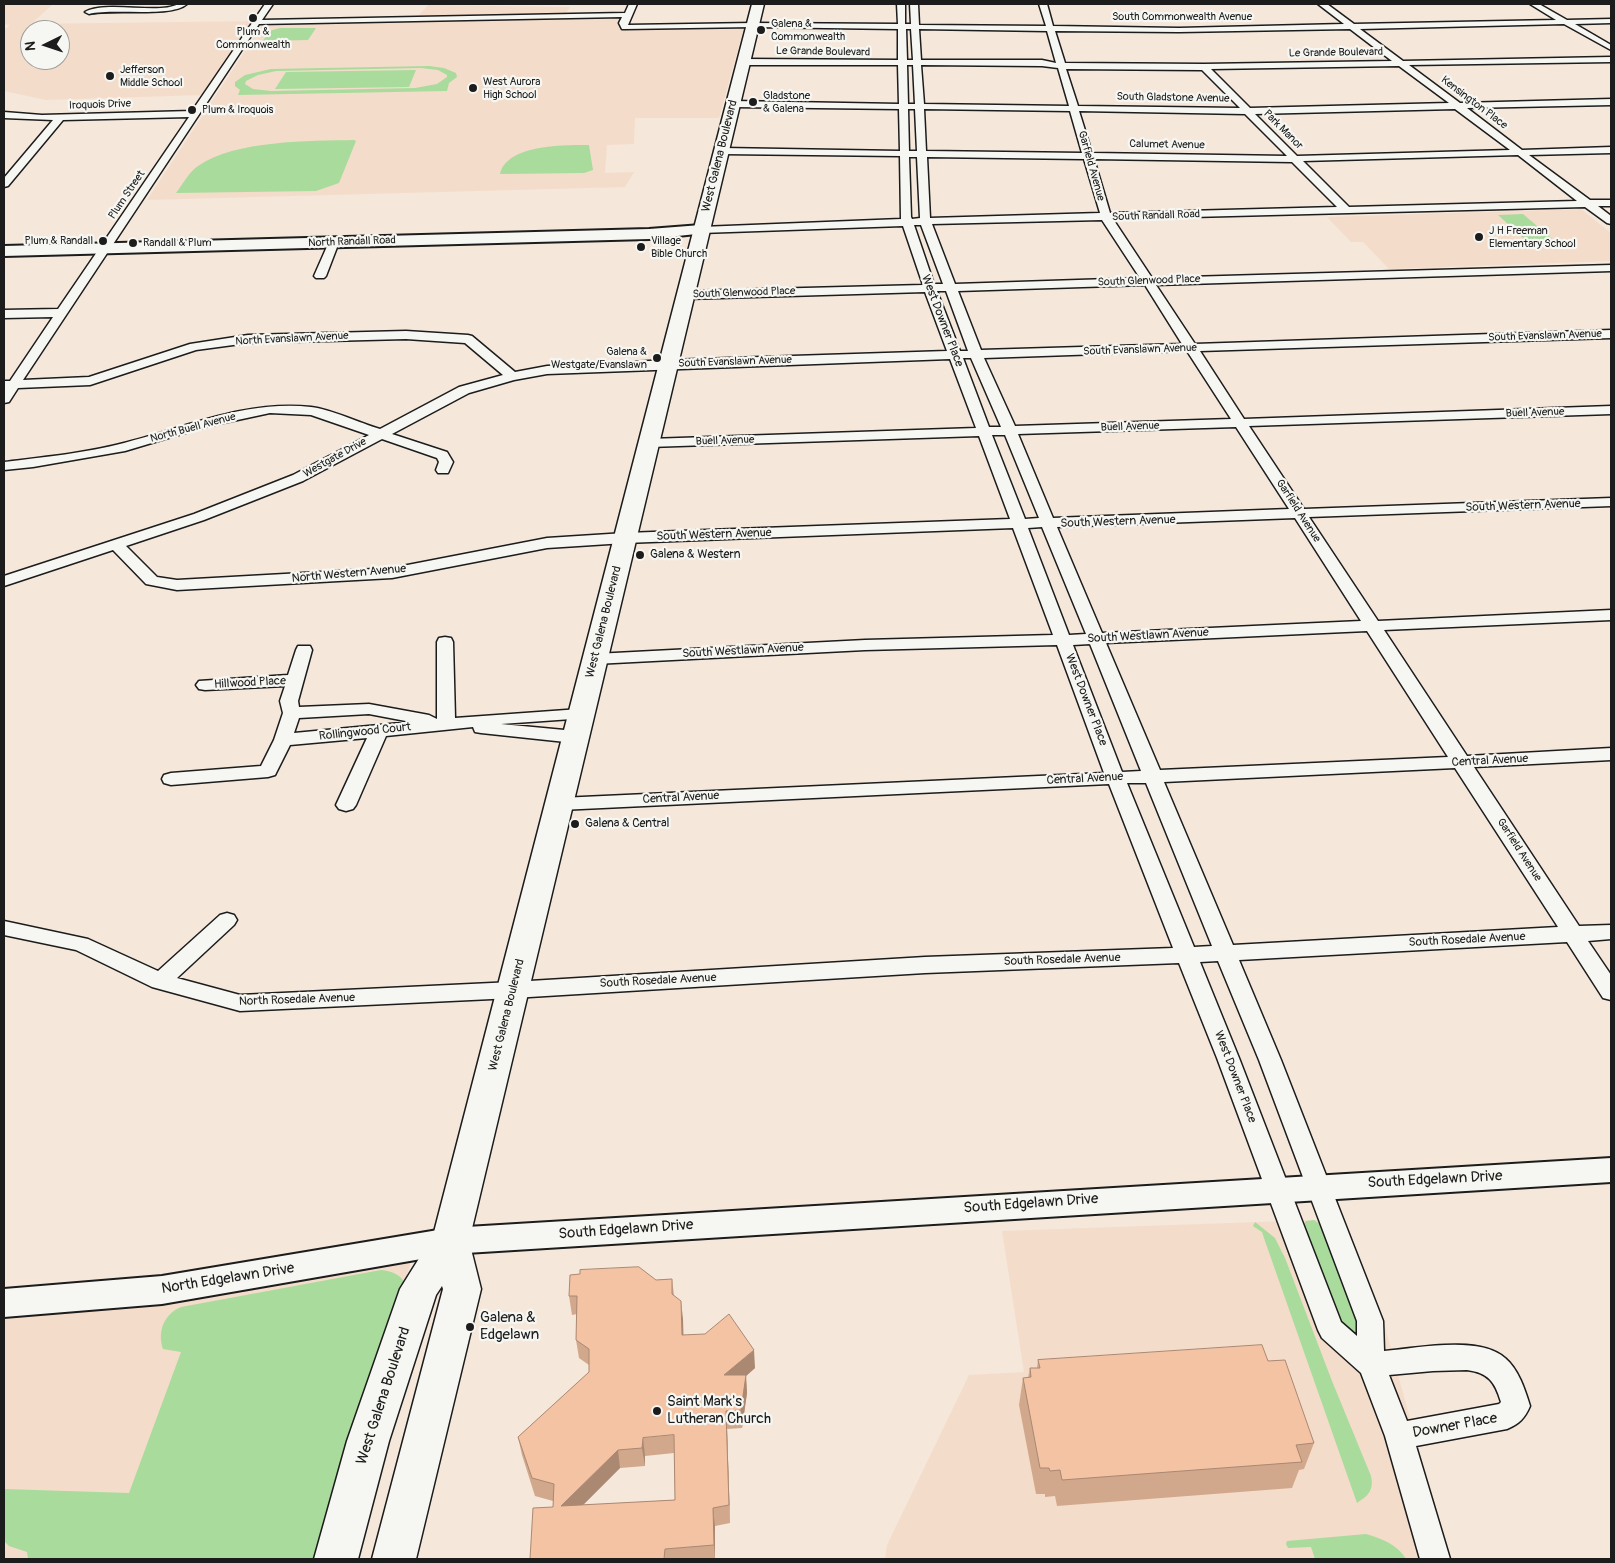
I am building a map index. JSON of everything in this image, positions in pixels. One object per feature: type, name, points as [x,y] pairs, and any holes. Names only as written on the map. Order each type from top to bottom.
[{"type":"main road","name":"West Galena Boulevard","points":[[336,1559],[368,1441],[419,1288],[450,1241],[514,990],[701,230],[723,151],[758,4]]},
{"type":"main road","name":"North Randall Road","points":[[4,251],[648,234],[701,230]]},
{"type":"main road","name":"West Galena Boulevard","points":[[394,1559],[462,1289],[450,1241]]},
{"type":"street","points":[[89,12],[101,6],[166,9],[177,8],[183,4]]},
{"type":"street","name":"Plum Street","points":[[4,399],[8,385],[106,248],[269,4]]},
{"type":"street","points":[[257,22],[627,15],[632,4]]},
{"type":"street","name":"West Downer Place","points":[[901,4],[908,27],[912,64],[921,106],[913,154],[906,222],[929,288],[1021,525],[1115,777],[1228,1058],[1331,1330],[1371,1365]]},
{"type":"street","name":"West Downer Place","points":[[908,27],[914,4]]},
{"type":"street","name":"Garfield Avenue","points":[[1043,4],[1106,217],[1611,992]]},
{"type":"street","name":"Kensington Place","points":[[1322,4],[1611,221]]},
{"type":"street","points":[[1534,4],[1611,48]]},
{"type":"street","points":[[508,17],[514,9]]},
{"type":"street","points":[[407,19],[414,11]]},
{"type":"street","name":"South Commonwealth Avenue","points":[[627,15],[624,26],[630,28],[753,25],[1178,30],[1611,21]]},
{"type":"street","name":"Le Grande Boulevard","points":[[745,62],[1043,68],[1060,66],[1204,67],[1611,58]]},
{"type":"street","name":"West Downer Place","points":[[912,64],[902,106],[926,222],[976,354],[1010,431],[1270,1060],[1370,1321],[1371,1365],[1399,1436],[1435,1559]]},
{"type":"street","name":"Park Manor","points":[[1204,67],[1346,210]]},
{"type":"street","name":"South Gladstone Avenue","points":[[734,104],[1246,111],[1611,102]]},
{"type":"street","name":"Iroquois Drive","points":[[4,115],[60,118],[196,114]]},
{"type":"street","points":[[4,184],[18,160],[60,118]]},
{"type":"street","name":"Calumet Avenue","points":[[723,151],[1294,159],[1611,150]]},
{"type":"street","name":"South Randall Road","points":[[701,230],[906,222],[1611,203]]},
{"type":"street","points":[[320,276],[334,242]]},
{"type":"street","name":"South Glenwood Place","points":[[686,295],[1611,268]]},
{"type":"street","points":[[4,314],[62,312]]},
{"type":"street","name":"South Evanslawn Avenue","points":[[669,364],[1611,334]]},
{"type":"street","name":"North Evanslawn Avenue","points":[[8,385],[90,381],[194,347],[248,340],[406,335],[468,339],[512,376]]},
{"type":"street","name":"Westgate Drive","points":[[4,580],[199,517],[298,478],[464,390],[512,376],[547,370],[669,364]]},
{"type":"street","name":"North Buell Avenue","points":[[4,466],[33,463],[125,447],[202,424],[270,409],[312,411],[442,454],[446,462],[443,470]]},
{"type":"street","name":"Buell Avenue","points":[[649,443],[1611,410]]},
{"type":"street","name":"South Western Avenue","points":[[625,538],[1300,515],[1611,502]]},
{"type":"street","name":"North Western Avenue","points":[[116,545],[152,581],[177,584],[392,573],[547,543],[625,538]]},
{"type":"street","name":"South Westlawn Avenue","points":[[595,659],[865,645],[1063,640],[1611,615]]},
{"type":"street","points":[[445,642],[446,723]]},
{"type":"street","points":[[171,779],[268,771],[283,740],[292,713],[289,701],[304,650]]},
{"type":"street","name":"Hillwood Place","points":[[205,685],[295,680]]},
{"type":"street","name":"Rollingwood Court","points":[[292,713],[369,709],[446,723],[508,731],[578,725]]},
{"type":"street","name":"Rollingwood Court","points":[[283,740],[378,732],[446,723]]},
{"type":"street","points":[[346,805],[378,732]]},
{"type":"street","name":"Central Avenue","points":[[560,804],[1611,754]]},
{"type":"street","points":[[160,982],[227,920]]},
{"type":"street","name":"North Rosedale Avenue","points":[[4,928],[81,944],[160,982],[240,1004],[514,990]]},
{"type":"street","name":"South Rosedale Avenue","points":[[514,990],[925,965],[1186,955],[1611,932]]},
{"type":"street","name":"South Edgelawn Drive","points":[[450,1241],[1611,1170]]},
{"type":"street","name":"North Edgelawn Drive","points":[[4,1303],[162,1290],[450,1241]]},
{"type":"street","name":"Downer Place","points":[[1371,1365],[1464,1357],[1490,1363],[1507,1380],[1516,1406],[1507,1416],[1399,1436]]},
{"type":"shaded area","name":"Jefferson Middle School","points":[[4,4],[53,4],[35,20],[20,20],[20,70],[70,70],[70,23],[255,21],[203,95],[46,100],[4,91],[4,30],[10,25],[4,24]]},
{"type":"shaded area","name":"West Aurora High School","points":[[428,5],[570,7],[566,13],[635,12],[629,25],[745,24],[719,118],[635,118],[634,144],[607,145],[605,173],[634,172],[625,187],[147,200],[266,19],[418,16]]},
{"type":"shaded area","name":"J H Freeman Elementary School","points":[[1581,209],[1611,233],[1611,261],[1389,269],[1363,242],[1351,242],[1327,217]]},
{"type":"shaded area","points":[[1344,1219],[1383,1319],[1448,1559],[885,1559],[887,1545],[969,1375],[1024,1372],[1002,1231]]},
{"type":"shaded area","points":[[411,1260],[330,1559],[4,1559],[4,1312],[182,1299]]},
{"type":"green space","points":[[280,28],[316,28],[308,40],[263,41],[269,31]]},
{"type":"green space","points":[[429,66],[444,68],[456,73],[457,77],[449,83],[447,91],[238,95],[240,90],[235,86],[235,82],[245,75],[271,69]],"holes":[[[421,68],[438,70],[447,75],[447,77],[437,84],[415,88],[271,91],[253,89],[245,84],[246,81],[258,75],[276,71]]]},
{"type":"green space","points":[[416,70],[409,87],[275,89],[286,72]]},
{"type":"green space","points":[[356,141],[339,183],[316,191],[176,193],[198,166],[214,157],[232,151],[295,142]]},
{"type":"green space","points":[[589,145],[593,170],[584,173],[500,174],[505,164],[513,157],[525,152],[552,146]]},
{"type":"green space","points":[[1523,214],[1557,243],[1530,244],[1498,215]]},
{"type":"green space","points":[[1314,1220],[1321,1225],[1360,1326],[1356,1333],[1344,1331],[1303,1225],[1306,1221]]},
{"type":"green space","points":[[1255,1222],[1275,1238],[1285,1258],[1371,1476],[1372,1485],[1370,1492],[1357,1503],[1262,1232],[1253,1226]]},
{"type":"green space","points":[[381,1270],[397,1274],[403,1279],[407,1287],[318,1559],[28,1559],[27,1552],[9,1546],[4,1541],[4,1489],[129,1493],[181,1352],[163,1349],[161,1343],[163,1324],[175,1310],[181,1307]]},
{"type":"green space","points":[[1366,1534],[1389,1543],[1403,1554],[1406,1559],[1315,1559],[1311,1547],[1288,1548],[1286,1544],[1287,1541]]},
{"type":"building","name":"Saint Mark's Lutheran Church","points":[[639,1267],[656,1280],[672,1279],[672,1294],[681,1301],[682,1335],[705,1334],[729,1314],[754,1350],[724,1375],[746,1375],[741,1410],[726,1411],[729,1505],[713,1508],[714,1545],[665,1549],[664,1559],[530,1559],[533,1508],[553,1507],[554,1484],[532,1478],[518,1437],[589,1372],[589,1349],[576,1340],[577,1296],[569,1296],[570,1275],[580,1274],[580,1270]],"holes":[[[674,1435],[675,1500],[561,1506],[618,1450],[642,1448],[643,1438]]]},
{"type":"building","points":[[1262,1345],[1268,1361],[1285,1360],[1314,1443],[1296,1445],[1302,1462],[1062,1480],[1060,1470],[1050,1471],[1049,1468],[1040,1468],[1023,1378],[1031,1377],[1030,1368],[1040,1368],[1038,1360]]},
{"type":"place","name":"Plum & Commonwealth","points":[[253,18]]},
{"type":"place","name":"Galena & Commonwealth","points":[[761,30]]},
{"type":"place","name":"Jefferson Middle School","points":[[110,76]]},
{"type":"place","name":"West Aurora High School","points":[[473,88]]},
{"type":"place","name":"Gladstone & Galena","points":[[753,102]]},
{"type":"place","name":"Plum & Iroquois","points":[[192,110]]},
{"type":"place","name":"J H Freeman Elementary School","points":[[1479,237]]},
{"type":"place","name":"Plum & Randall","points":[[103,241]]},
{"type":"place","name":"Randall & Plum","points":[[133,243]]},
{"type":"place","name":"Village Bible Church","points":[[641,247]]},
{"type":"place","name":"Galena & Westgate/Evanslawn","points":[[657,358]]},
{"type":"place","name":"Galena & Western","points":[[640,555]]},
{"type":"place","name":"Galena & Central","points":[[575,824]]},
{"type":"place","name":"Galena & Edgelawn","points":[[470,1327]]},
{"type":"place","name":"Saint Mark's Lutheran Church","points":[[657,1411]]}]
